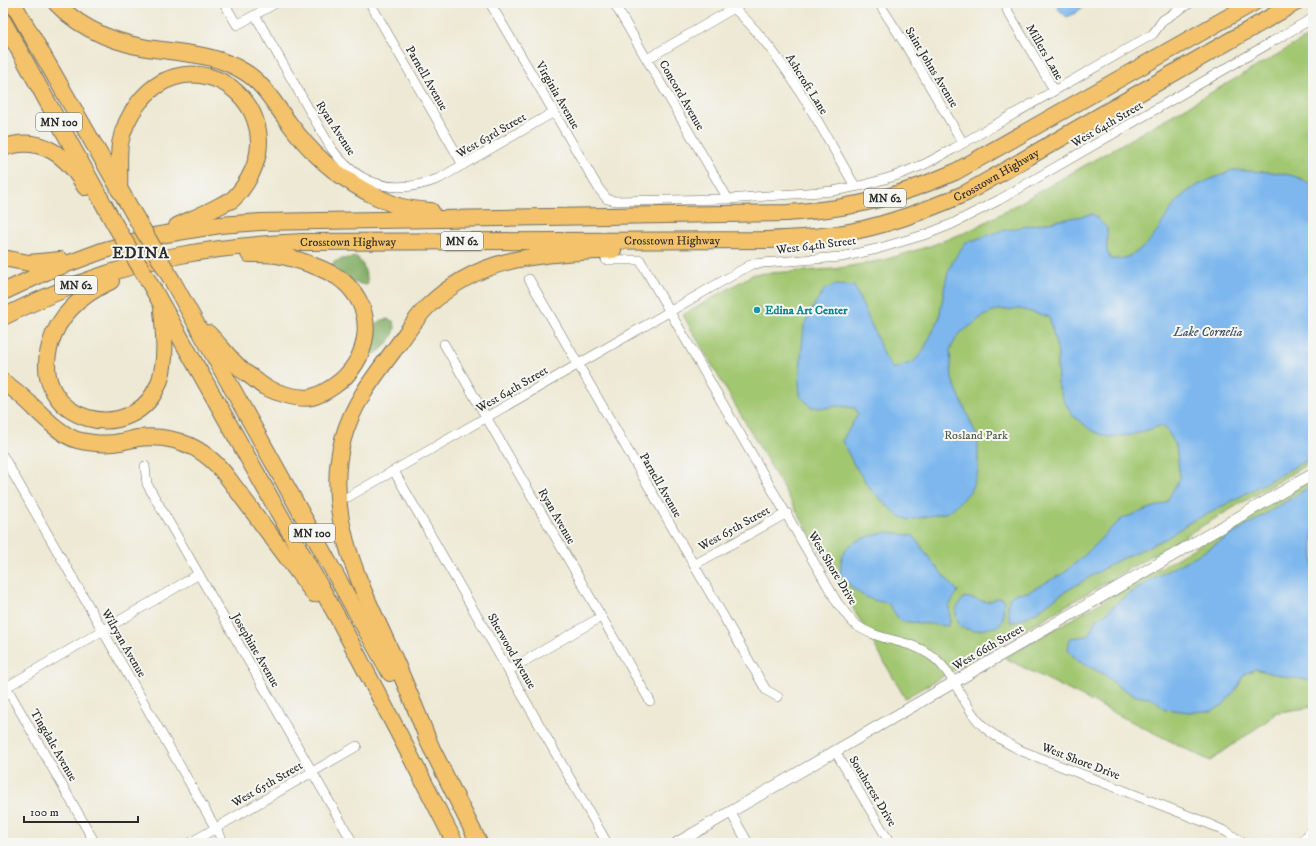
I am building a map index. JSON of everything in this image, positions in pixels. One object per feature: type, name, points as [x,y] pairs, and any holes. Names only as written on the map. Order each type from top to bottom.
[{"type":"highway","name":"MN 100","points":[[13,3],[173,282],[431,747],[479,843]]},
{"type":"highway","points":[[56,3],[82,24],[114,40],[144,48],[208,56],[239,68],[255,79],[301,140],[313,153],[332,170],[352,184],[376,197],[398,206],[447,212],[469,218]]},
{"type":"highway","name":"Crosstown Highway","points":[[3,292],[48,271],[102,252],[154,236],[220,225],[260,222],[725,215],[788,213],[845,207],[891,196],[955,172],[1253,3]]},
{"type":"highway","name":"Crosstown Highway","points":[[3,317],[31,303],[111,273],[195,252],[248,245],[303,242],[796,239],[838,234],[871,227],[904,218],[966,193],[1295,3]]},
{"type":"highway","points":[[1273,16],[1302,3]]},
{"type":"highway","name":"MN 100","points":[[3,21],[114,223],[154,289],[338,618],[455,843]]},
{"type":"highway","points":[[119,190],[120,145],[126,122],[142,99],[160,84],[181,76],[207,77],[234,89],[247,104],[256,122],[259,134],[256,162],[244,185],[230,201],[194,219],[154,236]]},
{"type":"highway","points":[[3,148],[28,144],[49,149],[54,152],[66,161],[84,184],[92,200],[114,223]]},
{"type":"highway","points":[[431,747],[404,681],[362,589],[348,549],[340,519],[337,480],[339,454],[343,437],[357,401],[426,308],[439,295],[474,272],[499,263],[535,255],[622,250],[730,240]]},
{"type":"highway","points":[[3,258],[21,262],[36,263],[102,252]]},
{"type":"highway","points":[[192,318],[210,335],[241,369],[264,387],[296,397],[312,397],[328,390],[345,378],[356,364],[363,350],[365,332],[364,317],[360,302],[354,291],[331,272],[278,256],[195,252]]},
{"type":"highway","points":[[151,262],[100,286],[87,294],[58,323],[52,336],[47,363],[47,377],[52,391],[60,401],[80,416],[101,420],[117,419],[128,416],[147,401],[154,392],[159,381],[164,360],[165,344],[161,303]]},
{"type":"highway","points":[[3,382],[14,388],[60,430],[68,436],[78,440],[119,443],[136,438],[153,437],[182,443],[210,457],[252,509],[321,602],[338,618]]},
{"type":"street","points":[[224,3],[237,25],[276,3]]},
{"type":"street","name":"Parnell Avenue","points":[[370,3],[463,165]]},
{"type":"street","name":"Virginia Avenue","points":[[490,3],[599,189],[607,199],[615,201],[728,199]]},
{"type":"street","name":"Concord Avenue","points":[[614,3],[728,199]]},
{"type":"street","name":"Saint Johns Avenue","points":[[879,3],[963,143]]},
{"type":"street","name":"Millers Lane","points":[[1007,3],[1007,10],[1054,90]]},
{"type":"street","points":[[728,199],[833,191],[895,176],[925,164],[1153,34],[1163,20],[1190,3]]},
{"type":"street","points":[[647,59],[731,6]]},
{"type":"street","name":"Ashcroft Lane","points":[[731,6],[762,38],[782,64],[855,186]]},
{"type":"street","name":"Ryan Avenue","points":[[256,15],[332,148],[340,160],[352,171],[365,179],[380,185],[395,187],[410,188],[426,184],[440,178]]},
{"type":"street","name":"West 64th Street","points":[[348,497],[752,264],[841,256],[902,242],[952,224],[999,200],[1313,18]]},
{"type":"street","name":"West 63rd Street","points":[[440,178],[554,112]]},
{"type":"street","name":"West Shore Drive","points":[[606,260],[640,260],[787,512],[838,604],[855,624],[878,636],[908,644],[930,654],[946,670],[976,718],[990,732],[1005,742],[1022,751],[1202,821],[1227,832],[1243,843]]},
{"type":"street","name":"Parnell Avenue","points":[[529,279],[766,690],[778,697]]},
{"type":"street","name":"Ryan Avenue","points":[[444,344],[650,701]]},
{"type":"street","name":"Wilryan Avenue","points":[[3,456],[224,843]]},
{"type":"street","name":"Josephine Avenue","points":[[145,466],[147,484],[353,843]]},
{"type":"street","name":"Sherwood Avenue","points":[[394,471],[607,843]]},
{"type":"street","name":"West 66th Street","points":[[677,843],[1313,474]]},
{"type":"street","name":"West 65th Street","points":[[694,565],[787,512]]},
{"type":"street","points":[[4,685],[199,574]]},
{"type":"street","points":[[509,670],[601,617]]},
{"type":"street","name":"Tingdale Avenue","points":[[4,685],[95,843]]},
{"type":"street","name":"West 65th Street","points":[[190,843],[357,746]]},
{"type":"street","name":"Southcrest Drive","points":[[835,751],[890,843]]},
{"type":"street","points":[[731,813],[748,843]]},
{"type":"street","points":[[1300,843],[1313,829]]},
{"type":"green space","name":"Rosland Park","points":[[1313,34],[1313,461],[1028,628],[905,698],[683,315],[754,274],[834,269],[884,260],[930,246],[971,230]]},
{"type":"green space","points":[[357,257],[363,265],[368,281],[368,284],[366,285],[352,282],[331,265],[340,260]]},
{"type":"green space","points":[[387,319],[393,321],[395,327],[393,335],[383,348],[376,354],[372,355],[367,352],[370,328],[382,320]]},
{"type":"green space","points":[[1313,479],[1313,707],[1273,713],[1275,715],[1210,761],[1005,658]]},
{"type":"water","points":[[1057,3],[1088,3],[1077,12],[1067,17],[1059,10]]},
{"type":"water","name":"Lake Cornelia","points":[[1233,170],[1274,172],[1295,176],[1313,186],[1313,457],[1212,512],[1190,522],[1167,538],[1115,562],[1060,595],[1035,613],[1015,622],[1010,622],[1008,608],[1009,598],[1016,593],[1028,592],[1064,573],[1123,518],[1166,503],[1180,478],[1176,446],[1166,428],[1160,426],[1132,435],[1108,437],[1092,431],[1073,416],[1063,399],[1058,385],[1058,353],[1049,317],[1020,309],[997,310],[982,317],[958,335],[950,350],[952,379],[978,439],[978,472],[970,492],[949,512],[909,520],[897,515],[871,490],[853,463],[842,441],[858,414],[855,408],[839,406],[823,408],[811,407],[800,396],[799,381],[804,325],[816,302],[825,289],[836,285],[854,286],[883,354],[893,369],[913,362],[922,353],[939,319],[948,272],[953,261],[965,243],[1000,231],[1093,214],[1107,228],[1107,252],[1111,259],[1124,258],[1143,248],[1149,242],[1169,211],[1187,192],[1206,181]]},
{"type":"water","points":[[1313,485],[1313,680],[1255,669],[1244,674],[1238,687],[1223,705],[1212,711],[1189,712],[1165,709],[1154,699],[1136,696],[1119,687],[1105,675],[1078,661],[1068,650],[1070,638],[1088,636],[1096,619],[1105,614],[1119,601],[1152,579],[1203,552]]},
{"type":"water","points":[[888,532],[914,536],[934,565],[958,591],[949,606],[950,623],[948,626],[900,621],[888,603],[873,600],[861,594],[850,586],[840,574],[841,560],[844,552],[849,546],[860,539]]},
{"type":"water","points":[[965,597],[987,602],[998,598],[1004,599],[1003,621],[996,627],[974,631],[960,627],[956,611]]},
{"type":"place","name":"Edina Art Center","points":[[757,310]]},
{"type":"district","name":"EDINA","points":[[141,252]]}]
